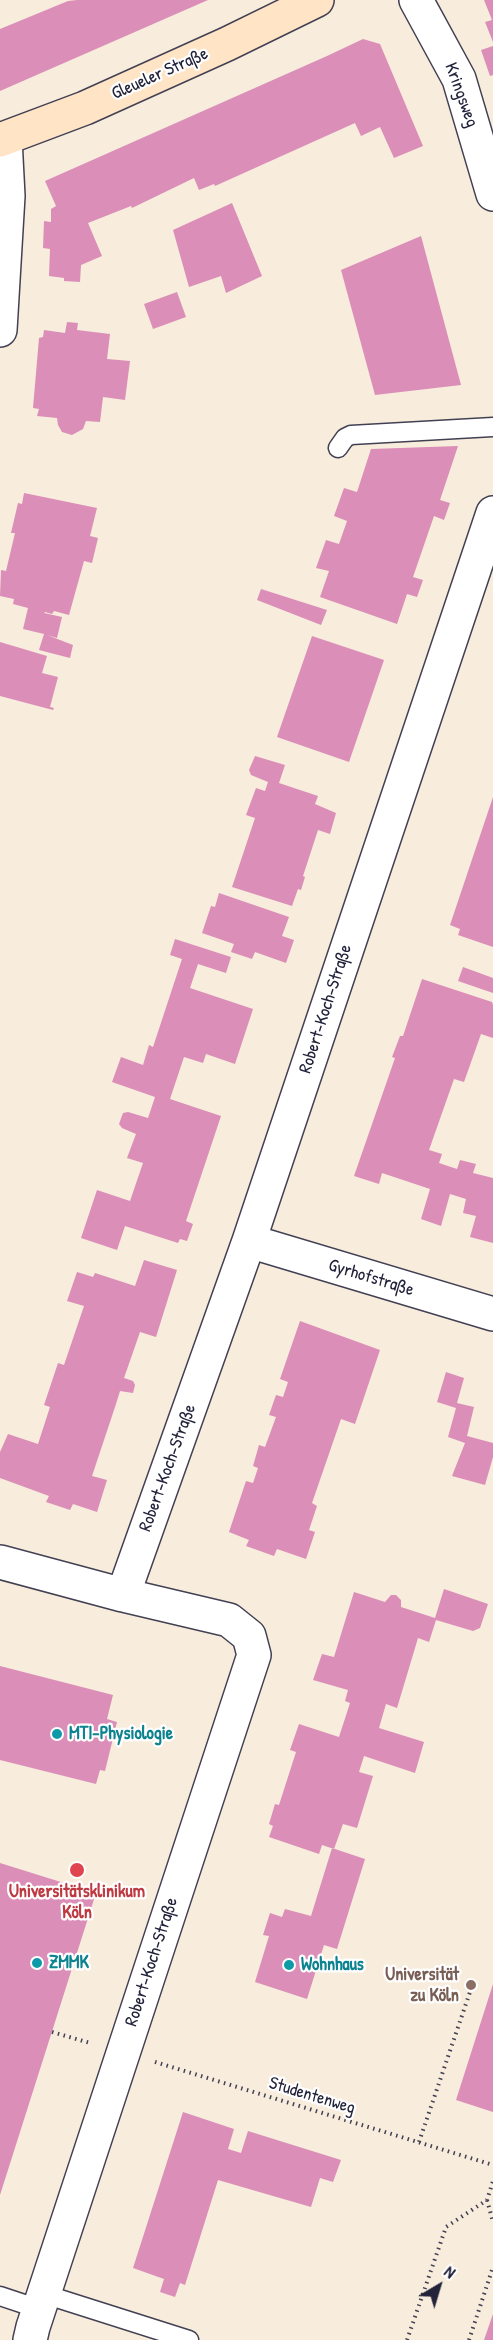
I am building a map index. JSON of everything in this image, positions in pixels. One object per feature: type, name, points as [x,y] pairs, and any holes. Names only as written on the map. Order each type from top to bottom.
[{"type":"main road","name":"Gleueler Straße","points":[[2,140],[85,108],[227,44],[317,0]]},
{"type":"street","name":"Kringsweg","points":[[416,0],[459,79],[493,194]]},
{"type":"street","points":[[0,330],[8,196],[2,140]]},
{"type":"street","name":"Robert-Koch-Straße","points":[[30,2340],[254,1655],[249,1636],[229,1620],[123,1595],[249,1241],[493,513]]},
{"type":"street","name":"Gyrhofstraße","points":[[249,1241],[493,1314]]},
{"type":"street","points":[[0,1562],[123,1595]]},
{"type":"lane","points":[[338,448],[345,438],[351,435],[493,427]]},
{"type":"lane","points":[[0,2296],[42,2302],[189,2340]]},
{"type":"path","points":[[419,2142],[471,1989]]},
{"type":"path","name":"Studentenweg","points":[[122,2053],[493,2165]]},
{"type":"path","points":[[493,2181],[487,2200],[493,2222]]},
{"type":"path","points":[[407,2340],[446,2227],[487,2200]]},
{"type":"path","points":[[470,2340],[493,2267]]},
{"type":"building","points":[[208,0],[0,91],[0,29],[68,1]]},
{"type":"building","points":[[484,0],[493,0],[493,42],[485,22],[492,20]]},
{"type":"building","points":[[363,39],[380,44],[423,146],[394,158],[380,127],[361,136],[355,123],[215,186],[214,184],[199,190],[194,178],[132,208],[131,206],[88,223],[102,256],[81,265],[80,282],[64,281],[64,278],[49,276],[50,249],[43,248],[44,221],[51,222],[51,209],[56,206],[45,181]]},
{"type":"building","points":[[493,46],[493,75],[490,76],[481,50]]},
{"type":"building","points":[[232,203],[262,276],[226,293],[221,276],[189,287],[173,230]]},
{"type":"building","points":[[421,236],[461,385],[375,395],[341,270]]},
{"type":"building","points":[[177,292],[186,317],[153,329],[144,304]]},
{"type":"building","points":[[67,322],[78,323],[77,330],[110,334],[107,359],[130,361],[125,400],[103,397],[100,422],[86,421],[83,429],[72,435],[62,432],[57,418],[37,416],[39,409],[33,408],[39,338],[43,337],[44,330],[65,333]]},
{"type":"building","points":[[458,446],[440,500],[450,503],[444,520],[434,516],[413,577],[423,580],[417,597],[407,594],[397,624],[320,597],[329,571],[316,568],[326,540],[339,544],[347,521],[334,516],[344,488],[357,492],[371,449]]},
{"type":"building","points":[[24,493],[97,508],[90,536],[98,538],[92,563],[84,561],[69,615],[54,611],[52,614],[44,613],[62,617],[57,638],[47,635],[73,645],[70,658],[39,650],[44,634],[23,629],[28,608],[13,604],[14,599],[0,596],[1,570],[6,571],[15,533],[11,533],[18,503],[22,504]]},
{"type":"building","points":[[261,589],[327,610],[321,625],[257,600]]},
{"type":"building","points":[[312,636],[384,660],[349,762],[277,737]]},
{"type":"building","points":[[0,642],[47,656],[42,673],[58,677],[50,707],[54,708],[53,710],[0,696]]},
{"type":"building","points":[[255,756],[285,765],[279,783],[318,796],[315,804],[336,813],[330,834],[318,830],[303,876],[305,877],[301,890],[298,889],[292,906],[232,887],[255,818],[246,815],[256,788],[265,791],[268,782],[251,775],[249,770]]},
{"type":"building","points":[[493,797],[493,947],[458,935],[460,929],[450,925]]},
{"type":"building","points":[[219,893],[289,917],[282,936],[294,940],[286,963],[255,952],[252,959],[231,952],[234,944],[202,933],[211,906],[215,907]]},
{"type":"building","points":[[175,939],[231,957],[226,973],[198,964],[190,988],[253,1009],[235,1064],[206,1054],[203,1063],[184,1057],[170,1099],[221,1116],[186,1221],[193,1224],[187,1241],[180,1239],[178,1243],[125,1226],[117,1250],[81,1238],[97,1190],[130,1201],[143,1163],[127,1158],[136,1134],[122,1128],[119,1124],[123,1113],[128,1112],[148,1118],[155,1097],[112,1082],[121,1057],[143,1065],[149,1045],[153,1047],[182,959],[170,955]]},
{"type":"building","points":[[463,967],[493,978],[493,993],[458,981]]},
{"type":"building","points":[[422,979],[492,1002],[493,1005],[493,1038],[481,1034],[464,1082],[454,1079],[429,1150],[442,1154],[439,1163],[457,1169],[460,1160],[476,1164],[473,1173],[493,1178],[493,1243],[470,1237],[476,1216],[463,1213],[466,1199],[450,1194],[441,1226],[421,1219],[430,1189],[382,1173],[379,1184],[354,1176],[395,1058],[392,1057],[400,1036],[403,1036]]},
{"type":"building","points":[[144,1260],[177,1270],[156,1337],[140,1332],[124,1378],[133,1381],[135,1385],[133,1393],[120,1391],[92,1476],[107,1480],[97,1512],[73,1504],[70,1510],[46,1502],[49,1496],[0,1478],[0,1452],[8,1434],[38,1444],[50,1407],[44,1405],[58,1363],[64,1365],[84,1306],[67,1301],[77,1272],[93,1277],[95,1273],[135,1286]]},
{"type":"building","points":[[300,1321],[380,1350],[355,1424],[341,1419],[312,1503],[317,1506],[309,1530],[315,1532],[306,1559],[277,1549],[274,1556],[246,1546],[249,1540],[229,1532],[246,1481],[253,1483],[258,1468],[253,1466],[259,1445],[265,1447],[276,1417],[269,1415],[276,1395],[283,1397],[288,1382],[280,1379]]},
{"type":"building","points":[[446,1372],[464,1378],[457,1403],[474,1407],[467,1436],[493,1443],[493,1457],[485,1485],[452,1476],[465,1443],[448,1437],[456,1408],[437,1402]]},
{"type":"building","points":[[444,1589],[488,1604],[480,1628],[473,1631],[436,1620],[429,1642],[418,1638],[397,1708],[386,1704],[379,1728],[424,1742],[415,1773],[364,1756],[359,1772],[373,1776],[357,1828],[343,1824],[334,1849],[322,1845],[319,1854],[269,1837],[273,1826],[269,1824],[275,1804],[279,1805],[296,1752],[290,1750],[299,1724],[339,1737],[350,1703],[345,1701],[348,1690],[313,1680],[322,1654],[334,1657],[354,1592],[385,1602],[391,1595],[396,1595],[401,1600],[401,1607],[435,1618]]},
{"type":"building","name":"MTI-Physiologie","points":[[0,1666],[113,1695],[107,1719],[117,1722],[105,1771],[100,1770],[96,1784],[0,1760]]},
{"type":"building","name":"Universität zu Köln","points":[[332,1848],[365,1859],[337,1949],[324,1945],[307,1999],[255,1982],[269,1936],[263,1935],[270,1913],[282,1917],[285,1909],[311,1916]]},
{"type":"building","name":"ZMMK","points":[[0,1863],[96,1893],[0,2195]]},
{"type":"building","points":[[493,1984],[493,2112],[456,2100]]},
{"type":"building","points":[[183,2112],[234,2129],[228,2149],[241,2153],[248,2131],[341,2160],[333,2182],[320,2178],[311,2207],[218,2180],[185,2285],[180,2283],[175,2297],[160,2292],[164,2279],[133,2268]]},
{"type":"building","points":[[493,2314],[493,2340],[484,2340]]},
{"type":"place","name":"MTI-Physiologie","points":[[57,1734]]},
{"type":"place","name":"Universitätsklinikum Köln","points":[[77,1870]]},
{"type":"place","name":"ZMMK","points":[[37,1963]]},
{"type":"place","name":"Wohnhaus","points":[[289,1965]]},
{"type":"place","name":"Universität zu Köln","points":[[471,1985]]}]
